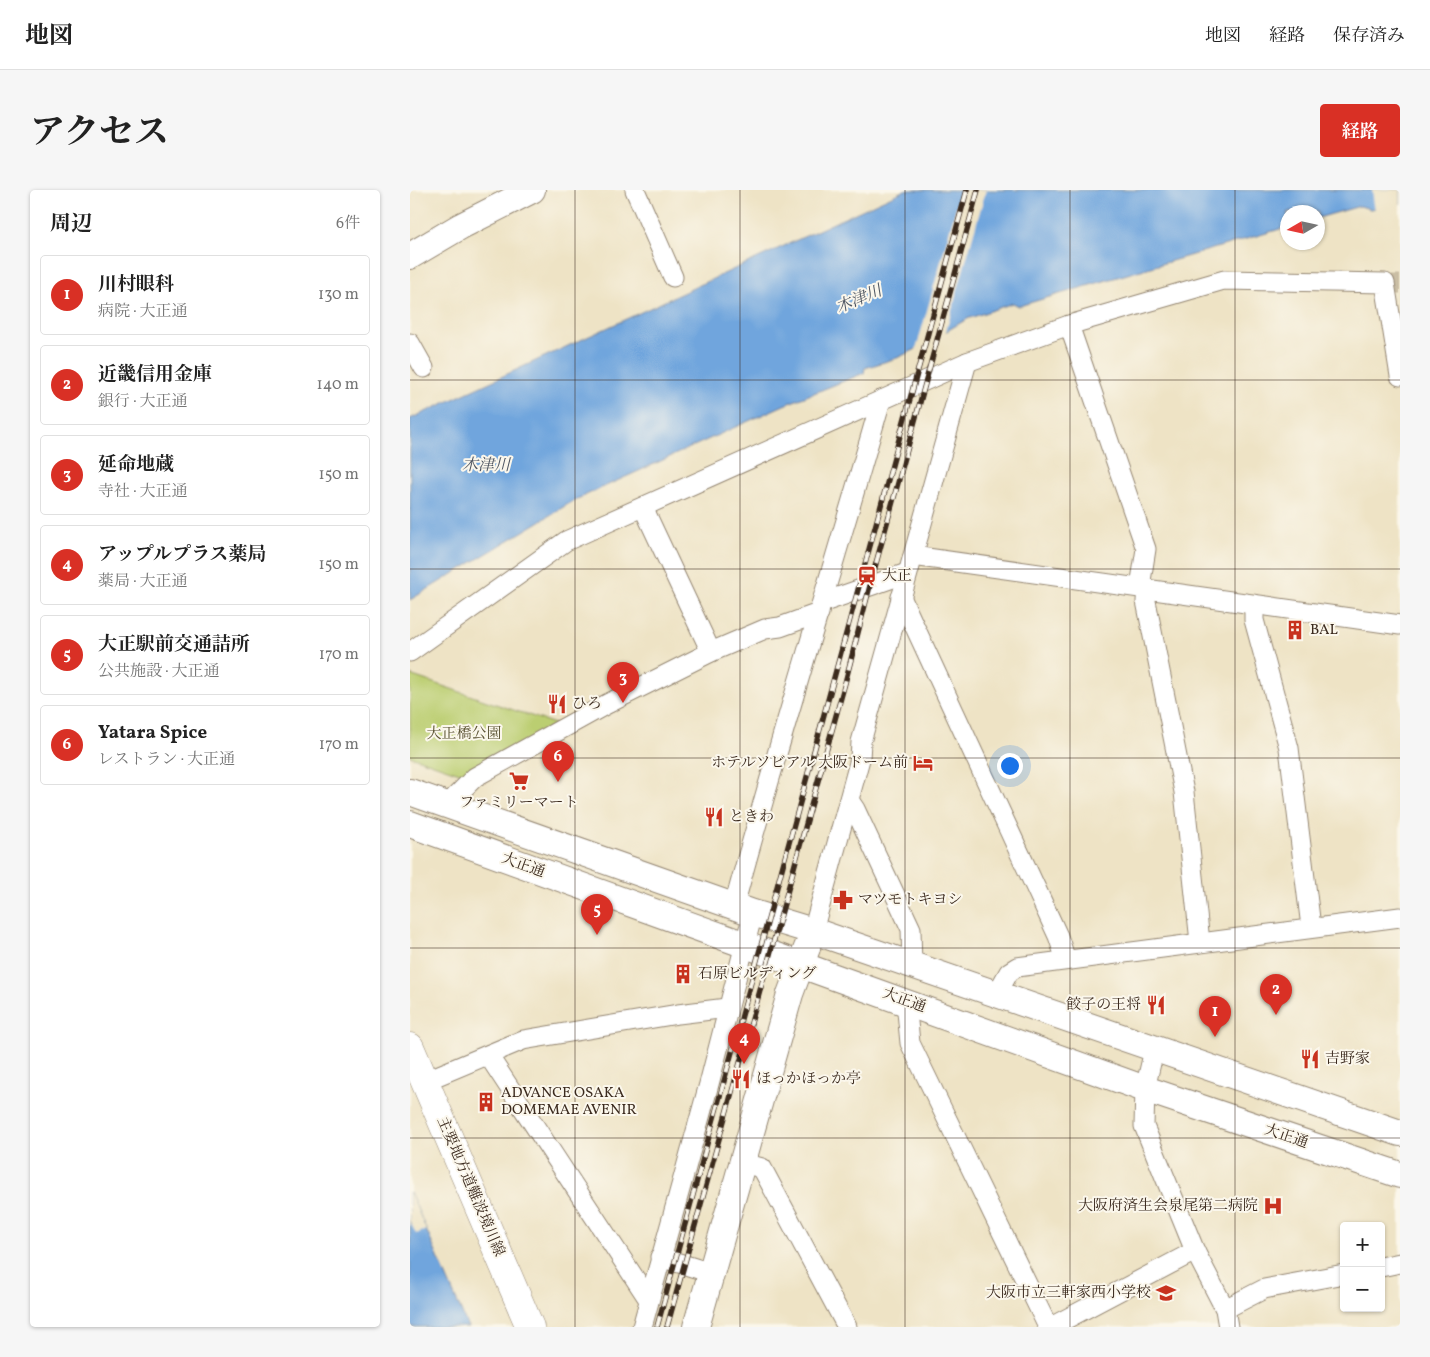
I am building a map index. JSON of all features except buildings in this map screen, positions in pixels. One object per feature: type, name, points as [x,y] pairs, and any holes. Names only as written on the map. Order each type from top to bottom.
[{"type":"main road","points":[[410,256],[461,226],[532,190]]},
{"type":"main road","points":[[410,792],[744,910],[813,931],[1154,1050],[1400,1133]]},
{"type":"main road","name":"大正通","points":[[410,824],[1145,1089],[1400,1175]]},
{"type":"main road","points":[[696,1327],[763,1089],[800,965],[813,931]]},
{"type":"main road","name":"主要地方道難波境川線","points":[[410,1047],[530,1327]]},
{"type":"street","points":[[634,190],[673,277]]},
{"type":"street","points":[[410,652],[566,541],[967,362],[1069,325],[1224,280],[1388,284],[1400,376]]},
{"type":"street","points":[[1069,325],[1146,549],[1143,588],[1184,792],[1200,942]]},
{"type":"street","points":[[410,343],[424,368]]},
{"type":"street","points":[[813,931],[860,759],[861,742],[967,362]]},
{"type":"street","points":[[642,1327],[746,945],[744,910],[772,767],[802,676],[881,400]]},
{"type":"street","points":[[643,507],[711,652]]},
{"type":"street","points":[[448,804],[475,777],[556,731],[711,652],[765,629],[780,627],[910,564],[1143,588],[1400,625]]},
{"type":"street","points":[[901,597],[1066,960]]},
{"type":"street","points":[[1254,605],[1254,620],[1289,748],[1311,927]]},
{"type":"street","points":[[849,800],[855,809],[911,929],[912,966]]},
{"type":"street","points":[[996,995],[1009,972],[1017,967],[1400,916]]},
{"type":"street","points":[[906,1002],[910,1043],[1049,1327],[1195,1251]]},
{"type":"street","points":[[425,1081],[523,1040],[678,1014],[728,1008]]},
{"type":"street","points":[[1154,1050],[1145,1089],[1144,1126],[1195,1251],[1227,1318],[1264,1289],[1340,1275]]},
{"type":"street","points":[[488,1055],[649,1300]]},
{"type":"street","points":[[743,1163],[762,1168],[848,1327]]},
{"type":"street","points":[[660,1257],[711,1273]]},
{"type":"street","points":[[1385,1266],[1400,1264]]},
{"type":"green space","name":"大正橋公園","points":[[410,675],[555,724],[468,776],[410,756]]},
{"type":"water","name":"木津川","points":[[905,190],[1400,190],[1400,204],[1370,209],[1360,206],[1325,216],[1325,205],[1280,205],[1280,229],[1019,306],[1013,303],[967,319],[945,332],[938,339],[897,358],[865,368],[864,373],[784,405],[575,500],[410,600],[410,419]]},
{"type":"water","points":[[410,1192],[468,1327],[410,1327]]},
{"type":"pier","points":[[961,190],[986,190],[945,335],[939,342],[915,353]]},
{"type":"pier","points":[[1372,190],[1400,190],[1400,207],[1375,211]]},
{"type":"pier","points":[[410,1192],[426,1230],[416,1234],[410,1221]]},
{"type":"tunnel","points":[[1392,284],[1400,284]]},
{"type":"railway","points":[[657,1327],[967,190]]},
{"type":"railway","points":[[667,1327],[845,683],[978,190]]},
{"type":"place","name":"大正","points":[[867,576]]},
{"type":"place","name":"BAL","points":[[1295,630]]},
{"type":"place","name":"延命地蔵","points":[[623,703]]},
{"type":"place","name":"ひろ","points":[[557,704]]},
{"type":"place","name":"ホテルソビアル 大阪ドーム前","points":[[923,763]]},
{"type":"place","name":"ファミリーマート","points":[[519,781]]},
{"type":"place","name":"Yatara Spice","points":[[558,782]]},
{"type":"place","name":"ときわ","points":[[714,817]]},
{"type":"place","name":"マツモトキヨシ","points":[[843,900]]},
{"type":"place","name":"大正駅前交通詰所","points":[[597,935]]},
{"type":"place","name":"石原ビルディング","points":[[683,974]]},
{"type":"place","name":"餃子の王将","points":[[1156,1005]]},
{"type":"place","name":"近畿信用金庫","points":[[1276,1015]]},
{"type":"place","name":"川村眼科","points":[[1215,1037]]},
{"type":"place","name":"吉野家","points":[[1310,1059]]},
{"type":"place","name":"アップルプラス薬局","points":[[744,1064]]},
{"type":"place","name":"ほっかほっか亭","points":[[741,1079]]},
{"type":"place","name":"ADVANCE OSAKA DOMEMAE AVENIR","points":[[486,1102]]},
{"type":"place","name":"大阪府済生会泉尾第二病院","points":[[1273,1206]]},
{"type":"place","name":"大阪市立三軒家西小学校","points":[[1166,1293]]}]
